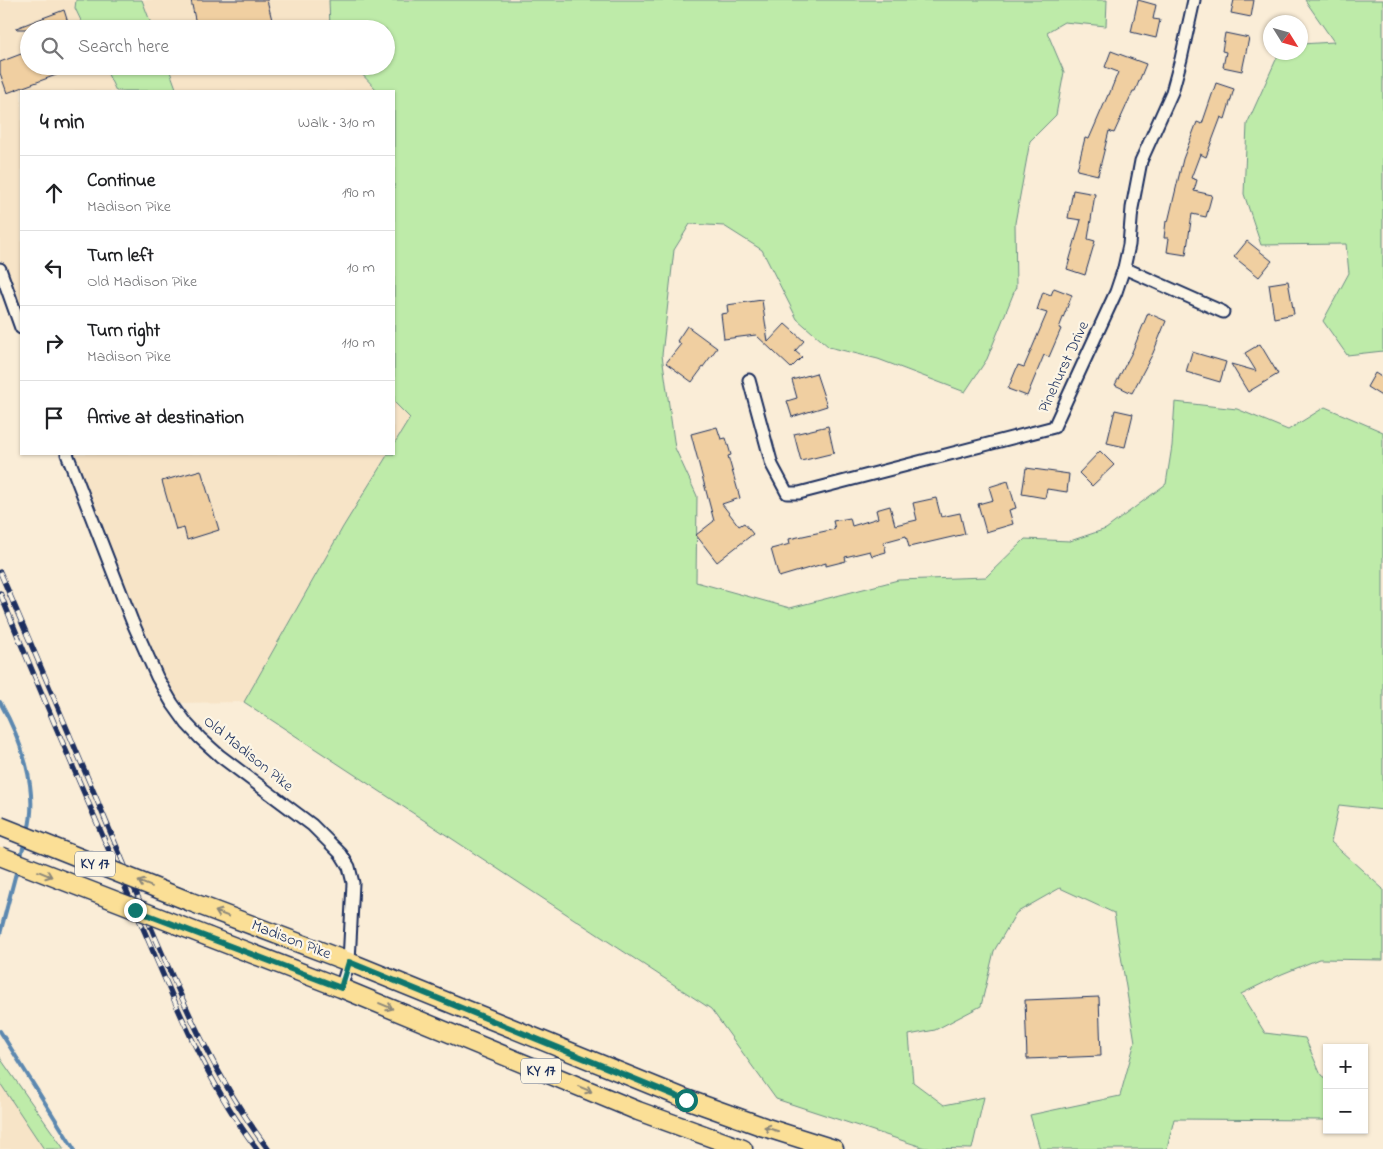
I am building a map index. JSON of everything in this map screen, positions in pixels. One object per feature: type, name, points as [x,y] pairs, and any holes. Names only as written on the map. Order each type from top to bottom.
[{"type":"main road","name":"Madison Pike","points":[[0,826],[190,902],[349,962],[686,1100],[834,1149]]},
{"type":"main road","name":"Madison Pike","points":[[0,856],[341,988],[638,1111],[708,1138],[744,1149]]},
{"type":"street","name":"Pinehurst Drive","points":[[749,380],[772,465],[787,492],[799,493],[1054,427],[1116,292],[1124,268],[1141,161],[1172,92],[1194,0]]},
{"type":"street","points":[[1124,268],[1223,312]]},
{"type":"street","points":[[0,269],[20,325]]},
{"type":"street","name":"Old Madison Pike","points":[[67,455],[132,621],[157,677],[172,703],[200,738],[220,756],[312,825],[341,854],[349,867],[353,883],[349,962],[341,988]]},
{"type":"shaded area","points":[[0,0],[76,0],[75,8],[81,20],[20,20],[20,75],[108,75],[116,90],[20,90],[20,325],[0,269]]},
{"type":"shaded area","points":[[142,0],[329,0],[330,20],[150,20]]},
{"type":"shaded area","points":[[171,75],[363,75],[377,90],[177,90]]},
{"type":"shaded area","points":[[395,403],[410,418],[395,442]]},
{"type":"shaded area","points":[[67,455],[387,455],[343,527],[244,702],[172,703]]},
{"type":"shaded area","points":[[0,1083],[44,1149],[0,1149]]},
{"type":"green space","points":[[76,0],[142,0],[150,20],[81,20],[75,8]]},
{"type":"green space","points":[[329,0],[1107,0],[1106,26],[1064,22],[1047,32],[1064,72],[1056,115],[1030,141],[1015,223],[1016,287],[987,359],[965,392],[878,359],[829,347],[797,319],[762,250],[724,226],[690,224],[674,250],[662,355],[675,448],[697,496],[696,582],[790,608],[898,580],[986,577],[1025,539],[1070,541],[1106,529],[1166,484],[1172,446],[1175,402],[1237,409],[1288,430],[1325,407],[1383,432],[1383,810],[1339,805],[1331,842],[1383,889],[1383,960],[1319,959],[1241,994],[1265,1033],[1305,1038],[1323,1077],[1323,1120],[1174,1119],[1167,1149],[1040,1149],[1030,1115],[1120,1096],[1135,1042],[1114,913],[1060,888],[1016,913],[994,951],[981,1006],[935,1030],[909,1035],[913,1082],[944,1105],[984,1097],[972,1149],[925,1148],[776,1099],[711,1009],[244,702],[343,527],[387,455],[395,455],[395,442],[410,418],[395,403],[395,90],[377,90],[363,75],[395,75],[395,20],[330,20]]},
{"type":"green space","points":[[1305,0],[1383,0],[1383,351],[1347,355],[1323,321],[1349,273],[1346,244],[1261,245],[1244,194],[1247,124],[1276,60],[1308,60],[1308,44],[1334,42]]},
{"type":"green space","points":[[108,75],[171,75],[177,90],[116,90]]},
{"type":"green space","points":[[0,1058],[64,1149],[44,1149],[0,1083]]},
{"type":"building","points":[[191,0],[267,0],[272,20],[195,20]]},
{"type":"building","points":[[1138,0],[1156,5],[1153,19],[1160,20],[1156,38],[1131,32]]},
{"type":"building","points":[[1234,0],[1254,0],[1251,17],[1231,13]]},
{"type":"building","points":[[64,10],[67,20],[37,20]]},
{"type":"building","points":[[1225,33],[1249,38],[1242,71],[1223,67],[1226,52],[1222,51]]},
{"type":"building","points":[[1111,51],[1146,64],[1114,133],[1109,131],[1098,175],[1077,170],[1085,138],[1089,139],[1118,72],[1105,67]]},
{"type":"building","points":[[20,54],[20,75],[56,75],[7,93],[0,73],[0,62]]},
{"type":"building","points":[[1216,83],[1234,89],[1225,119],[1221,117],[1206,157],[1200,154],[1191,178],[1197,180],[1194,191],[1212,195],[1206,217],[1192,214],[1186,255],[1167,252],[1169,238],[1164,238],[1166,221],[1168,222],[1183,159],[1197,122],[1202,124]]},
{"type":"building","points":[[1073,190],[1095,194],[1088,239],[1095,241],[1085,275],[1067,269],[1081,220],[1068,218]]},
{"type":"building","points":[[1247,241],[1272,261],[1259,277],[1234,257]]},
{"type":"building","points":[[1288,281],[1294,314],[1274,318],[1269,284]]},
{"type":"building","points":[[1054,288],[1072,295],[1059,328],[1061,329],[1049,357],[1044,355],[1027,396],[1008,389],[1018,365],[1024,367],[1047,313],[1037,310],[1043,292],[1051,295]]},
{"type":"building","points":[[762,300],[768,342],[785,324],[804,341],[795,351],[802,357],[791,368],[756,335],[724,339],[721,314],[728,313],[727,305]]},
{"type":"building","points":[[1148,313],[1166,321],[1153,353],[1132,393],[1115,385],[1132,352]]},
{"type":"building","points":[[687,326],[717,348],[692,382],[666,363],[681,344],[677,341]]},
{"type":"building","points":[[1260,344],[1278,374],[1248,392],[1231,364],[1256,371],[1245,353]]},
{"type":"building","points":[[1192,352],[1226,362],[1220,382],[1186,372]]},
{"type":"building","points":[[816,373],[827,406],[792,417],[787,401],[797,398],[792,380]]},
{"type":"building","points":[[1375,373],[1383,378],[1383,397],[1367,387]]},
{"type":"building","points":[[1115,410],[1133,414],[1125,447],[1107,443]]},
{"type":"building","points":[[828,426],[834,453],[801,461],[794,434]]},
{"type":"building","points":[[717,427],[721,439],[726,438],[731,455],[728,456],[740,498],[722,504],[739,526],[744,523],[753,534],[717,562],[696,535],[714,521],[691,434]]},
{"type":"building","points":[[1100,451],[1114,465],[1092,486],[1079,473]]},
{"type":"building","points":[[1026,468],[1069,474],[1067,492],[1047,489],[1045,498],[1022,494]]},
{"type":"building","points":[[201,470],[219,530],[187,540],[184,528],[176,530],[162,481]]},
{"type":"building","points":[[1008,481],[1016,508],[1009,510],[1013,524],[986,532],[978,504],[993,500],[989,487]]},
{"type":"building","points":[[936,498],[941,517],[960,513],[965,534],[909,547],[906,536],[884,542],[886,552],[872,556],[870,551],[845,557],[846,561],[826,566],[826,563],[779,577],[771,549],[790,544],[789,539],[835,529],[833,521],[850,518],[852,526],[878,518],[876,510],[890,506],[895,525],[917,520],[913,503]]},
{"type":"building","points":[[1099,997],[1101,1056],[1027,1059],[1025,1000]]},
{"type":"waterway","points":[[0,702],[15,732],[30,781],[31,815],[28,831]]},
{"type":"waterway","points":[[20,860],[25,840]]},
{"type":"waterway","points":[[0,934],[17,869]]},
{"type":"waterway","points":[[0,1031],[74,1149]]},
{"type":"railway","points":[[0,572],[180,995],[229,1090],[268,1149]]},
{"type":"railway","points":[[0,593],[70,761],[193,1042],[239,1124],[257,1149]]},
{"type":"route","points":[[135,910],[341,988],[349,962],[686,1100]]}]
